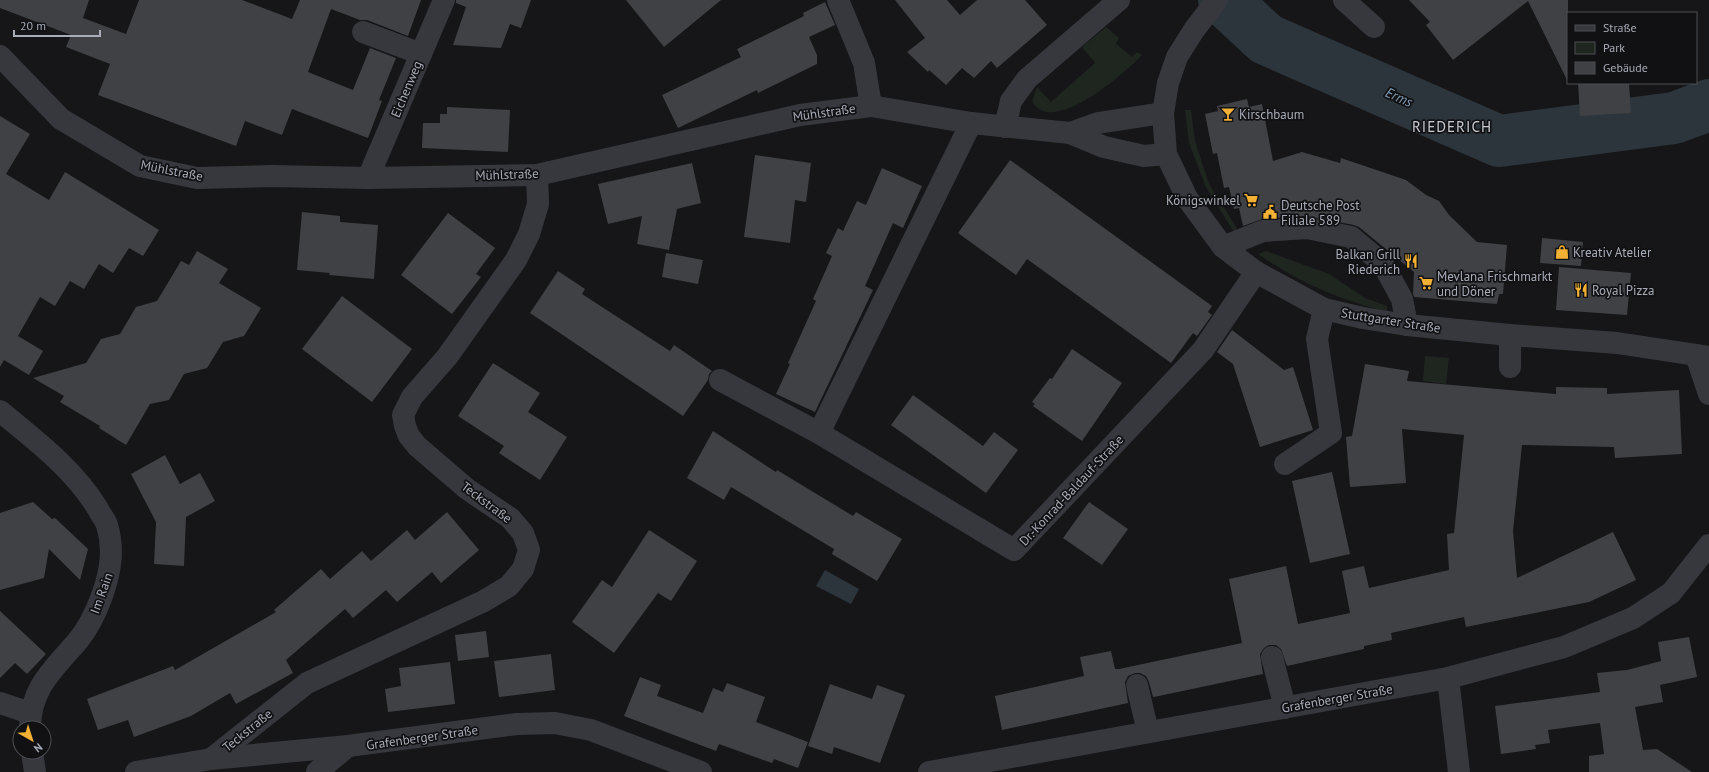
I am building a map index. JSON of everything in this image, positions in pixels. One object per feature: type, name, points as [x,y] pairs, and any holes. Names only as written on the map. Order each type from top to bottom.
[{"type":"street","name":"Eichenweg","points":[[368,178],[444,0]]},
{"type":"street","points":[[838,0],[864,63],[871,106]]},
{"type":"street","points":[[1005,127],[1011,101],[1027,79],[1119,0]]},
{"type":"street","name":"Stuttgarter Straße","points":[[1217,0],[1194,30],[1177,56],[1168,83],[1163,113],[1166,154],[1187,198],[1223,247],[1256,272],[1324,309],[1363,318],[1407,325],[1617,343],[1703,356]]},
{"type":"street","points":[[1349,2],[1374,27]]},
{"type":"street","points":[[363,32],[421,54]]},
{"type":"street","name":"Mühlstraße","points":[[0,56],[61,119],[140,166],[197,178],[273,176],[368,178],[536,175],[800,114],[871,106],[971,123],[1070,133],[1104,147],[1144,156],[1166,154]]},
{"type":"street","name":"Mühlstraße","points":[[1070,133],[1098,123],[1163,113]]},
{"type":"street","points":[[819,433],[971,123]]},
{"type":"street","name":"Teckstraße","points":[[211,759],[307,683],[484,601],[509,586],[523,569],[529,550],[524,533],[510,518],[467,488],[417,446],[409,436],[405,426],[404,415],[412,397],[447,357],[516,260],[529,234],[538,204],[536,175]]},
{"type":"street","points":[[1223,247],[1263,231],[1307,228],[1351,237],[1384,264],[1402,299],[1407,325]]},
{"type":"street","name":"Dr.-Konrad-Baldauf-Straße","points":[[720,380],[819,433],[1014,550],[1203,350],[1256,272]]},
{"type":"street","points":[[1285,464],[1331,433],[1317,339],[1324,309]]},
{"type":"street","points":[[1510,335],[1510,367]]},
{"type":"street","points":[[1703,356],[1709,394]]},
{"type":"street","name":"Im Rain","points":[[2,418],[47,451],[72,475],[91,498],[106,524],[111,549],[110,572],[91,620],[78,640],[46,677],[36,695],[30,720]]},
{"type":"street","name":"Grafenberger Straße","points":[[929,772],[1448,678],[1564,647],[1633,618],[1670,593],[1709,545]]},
{"type":"street","points":[[1272,657],[1285,708]]},
{"type":"street","points":[[1448,678],[1459,772]]},
{"type":"street","points":[[1137,685],[1148,732]]},
{"type":"street","points":[[0,702],[28,720]]},
{"type":"street","name":"Grafenberger Straße","points":[[136,772],[211,759],[348,746],[517,724],[555,723],[591,730],[701,772]]},
{"type":"street","points":[[317,772],[348,746]]},
{"type":"street","points":[[33,760],[35,772]]},
{"type":"green space","points":[[1106,27],[1119,38],[1116,44],[1132,57],[1137,52],[1142,55],[1120,75],[1088,99],[1071,107],[1055,112],[1041,110],[1032,101],[1037,87],[1051,102],[1095,63],[1082,47]]},
{"type":"green space","points":[[1185,110],[1191,110],[1195,141],[1209,184],[1238,230],[1234,232],[1206,187],[1189,143]]},
{"type":"green space","points":[[1266,251],[1329,274],[1365,298],[1387,306],[1387,312],[1336,296],[1288,273],[1258,254]]},
{"type":"green space","points":[[1425,356],[1449,358],[1446,384],[1423,381]]},
{"type":"shaded area","points":[[825,570],[859,589],[851,604],[816,586]]},
{"type":"building","points":[[0,0],[89,0],[83,18],[126,34],[139,0],[242,0],[292,19],[300,0],[421,0],[408,36],[367,20],[360,20],[331,9],[308,72],[353,90],[370,48],[396,58],[379,100],[382,101],[368,138],[292,109],[282,135],[245,121],[236,146],[98,95],[110,64],[66,47],[71,35],[0,8]]},
{"type":"building","points":[[456,0],[531,0],[521,28],[510,24],[501,48],[453,45],[466,7],[456,3]]},
{"type":"building","points":[[626,0],[721,0],[664,47]]},
{"type":"building","points":[[895,0],[947,0],[960,15],[977,0],[1025,0],[1047,25],[997,68],[991,61],[974,78],[962,68],[946,85],[929,70],[928,72],[907,52],[925,38]]},
{"type":"building","points":[[1409,0],[1568,0],[1567,80],[1528,1],[1453,60],[1426,25],[1430,22]]},
{"type":"building","points":[[825,2],[835,25],[809,37],[817,55],[817,64],[758,93],[757,90],[678,128],[662,95],[741,57],[737,49],[804,16],[803,13]]},
{"type":"building","points":[[1578,84],[1629,84],[1631,113],[1580,116]]},
{"type":"building","points":[[1247,99],[1249,107],[1262,104],[1273,161],[1302,152],[1340,163],[1341,158],[1406,180],[1426,195],[1439,201],[1449,215],[1477,242],[1507,245],[1503,294],[1499,294],[1497,304],[1414,297],[1414,272],[1359,227],[1354,225],[1306,216],[1262,219],[1243,226],[1239,208],[1234,209],[1229,187],[1224,188],[1217,153],[1213,154],[1205,114],[1218,111],[1217,106]]},
{"type":"building","points":[[447,107],[510,110],[508,152],[422,148],[423,123],[440,123],[440,114],[447,114]]},
{"type":"building","points":[[0,116],[30,134],[6,174],[49,200],[65,172],[159,230],[143,256],[129,248],[113,273],[99,264],[84,289],[70,281],[55,306],[40,297],[18,336],[43,351],[29,375],[4,360],[0,367]]},
{"type":"building","points":[[755,155],[811,163],[806,202],[795,200],[790,243],[744,237]]},
{"type":"building","points":[[1010,160],[1212,306],[1208,312],[1212,315],[1197,336],[1193,333],[1171,363],[1027,259],[1016,275],[958,233]]},
{"type":"building","points":[[692,163],[701,203],[677,209],[669,250],[637,244],[642,216],[608,224],[598,184]]},
{"type":"building","points":[[882,168],[922,186],[903,228],[893,223],[865,286],[873,290],[815,412],[776,394],[790,364],[788,363],[816,301],[813,299],[832,256],[826,253],[838,228],[843,231],[857,201],[866,205]]},
{"type":"building","points":[[302,212],[340,216],[340,222],[378,225],[374,279],[329,275],[330,273],[297,270]]},
{"type":"building","points":[[448,213],[495,248],[476,274],[481,277],[452,314],[401,275]]},
{"type":"building","name":"Kreativ Atelier","points":[[1542,238],[1583,242],[1581,266],[1540,263]]},
{"type":"building","points":[[197,251],[228,269],[219,283],[261,308],[244,336],[223,342],[207,368],[184,374],[169,400],[150,404],[126,445],[99,428],[100,426],[60,402],[64,396],[33,378],[86,363],[101,339],[120,334],[136,307],[157,301],[181,261],[189,265]]},
{"type":"building","points":[[666,253],[703,260],[698,284],[662,277]]},
{"type":"building","points":[[1559,267],[1631,273],[1627,315],[1556,310]]},
{"type":"building","points":[[558,271],[585,289],[582,294],[670,351],[674,345],[712,371],[709,374],[708,380],[683,416],[530,313]]},
{"type":"building","points":[[342,296],[412,349],[372,402],[302,349]]},
{"type":"building","points":[[1232,330],[1284,370],[1293,367],[1313,430],[1260,447],[1233,364],[1217,352]]},
{"type":"building","points":[[1072,349],[1122,383],[1082,441],[1033,406],[1035,404],[1032,402],[1050,378],[1052,379]]},
{"type":"building","points":[[493,363],[540,393],[528,412],[567,437],[540,480],[499,453],[504,446],[458,416]]},
{"type":"building","points":[[1365,364],[1409,371],[1407,381],[1556,394],[1556,387],[1607,388],[1607,394],[1679,390],[1682,454],[1615,458],[1614,447],[1522,445],[1513,531],[1517,578],[1613,532],[1636,580],[1589,602],[1466,627],[1464,617],[1391,633],[1392,640],[1364,646],[1364,649],[1287,666],[1281,649],[1276,645],[1269,645],[1264,648],[1260,654],[1263,674],[1159,696],[1153,697],[1146,676],[1140,673],[1135,673],[1128,676],[1125,682],[1128,703],[1002,730],[995,696],[1084,676],[1080,657],[1111,651],[1115,669],[1119,669],[1242,643],[1229,579],[1286,566],[1298,624],[1350,613],[1342,571],[1364,566],[1369,588],[1449,570],[1447,534],[1454,533],[1464,435],[1402,429],[1406,483],[1350,487],[1346,437],[1352,436]]},
{"type":"building","points":[[913,395],[983,446],[994,432],[1018,450],[986,493],[891,425]]},
{"type":"building","points":[[713,431],[776,472],[777,470],[853,516],[856,512],[902,539],[877,581],[832,554],[834,549],[731,487],[724,500],[687,478]]},
{"type":"building","points":[[165,455],[180,484],[200,473],[215,501],[186,517],[184,566],[154,564],[156,522],[131,474]]},
{"type":"building","points":[[1332,472],[1350,554],[1310,563],[1292,481]]},
{"type":"building","points":[[33,502],[52,519],[55,518],[88,549],[80,580],[49,549],[44,578],[0,590],[0,513]]},
{"type":"building","points":[[1089,502],[1128,529],[1102,565],[1063,538]]},
{"type":"building","points":[[447,512],[479,550],[441,583],[432,572],[397,602],[386,590],[353,618],[345,609],[286,660],[293,673],[236,704],[230,693],[191,716],[134,737],[128,720],[98,730],[87,699],[173,666],[175,670],[276,612],[274,610],[321,569],[330,579],[362,551],[371,561],[407,530],[415,540]]},
{"type":"building","points":[[649,530],[697,561],[671,601],[658,593],[614,653],[572,622],[602,580],[612,587]]},
{"type":"building","points":[[0,611],[46,654],[27,674],[15,663],[0,678]]},
{"type":"building","points":[[486,631],[489,657],[458,661],[455,635]]},
{"type":"building","points":[[1689,637],[1697,677],[1660,685],[1663,702],[1635,707],[1643,750],[1657,749],[1692,772],[1589,772],[1589,756],[1604,754],[1600,723],[1548,730],[1550,743],[1535,745],[1536,749],[1501,754],[1495,706],[1600,692],[1597,673],[1627,670],[1661,661],[1658,642]]},
{"type":"building","points":[[551,654],[555,690],[499,697],[494,661]]},
{"type":"building","points":[[450,662],[455,704],[388,712],[385,689],[401,686],[399,668]]},
{"type":"building","points":[[640,677],[661,685],[657,696],[703,713],[713,688],[723,692],[727,683],[765,697],[756,722],[808,742],[798,768],[774,759],[772,763],[719,744],[716,751],[624,716]]},
{"type":"building","points":[[830,684],[872,699],[877,685],[905,695],[880,763],[834,747],[832,754],[808,746]]},
{"type":"waterway","name":"Erms","points":[[1224,0],[1266,39],[1499,141],[1674,118],[1709,105]]},
{"type":"place","name":"Kirschbaum","points":[[1228,114]]},
{"type":"place","name":"Königswinkel","points":[[1251,200]]},
{"type":"place","name":"Deutsche Post Filiale 589","points":[[1270,212]]},
{"type":"place","name":"Kreativ Atelier","points":[[1562,252]]},
{"type":"place","name":"Balkan Grill Riederich","points":[[1411,261]]},
{"type":"place","name":"Mevlana Frischmarkt und Döner","points":[[1426,283]]},
{"type":"place","name":"Royal Pizza","points":[[1581,290]]},
{"type":"district","name":"RIEDERICH","points":[[1452,127]]}]
